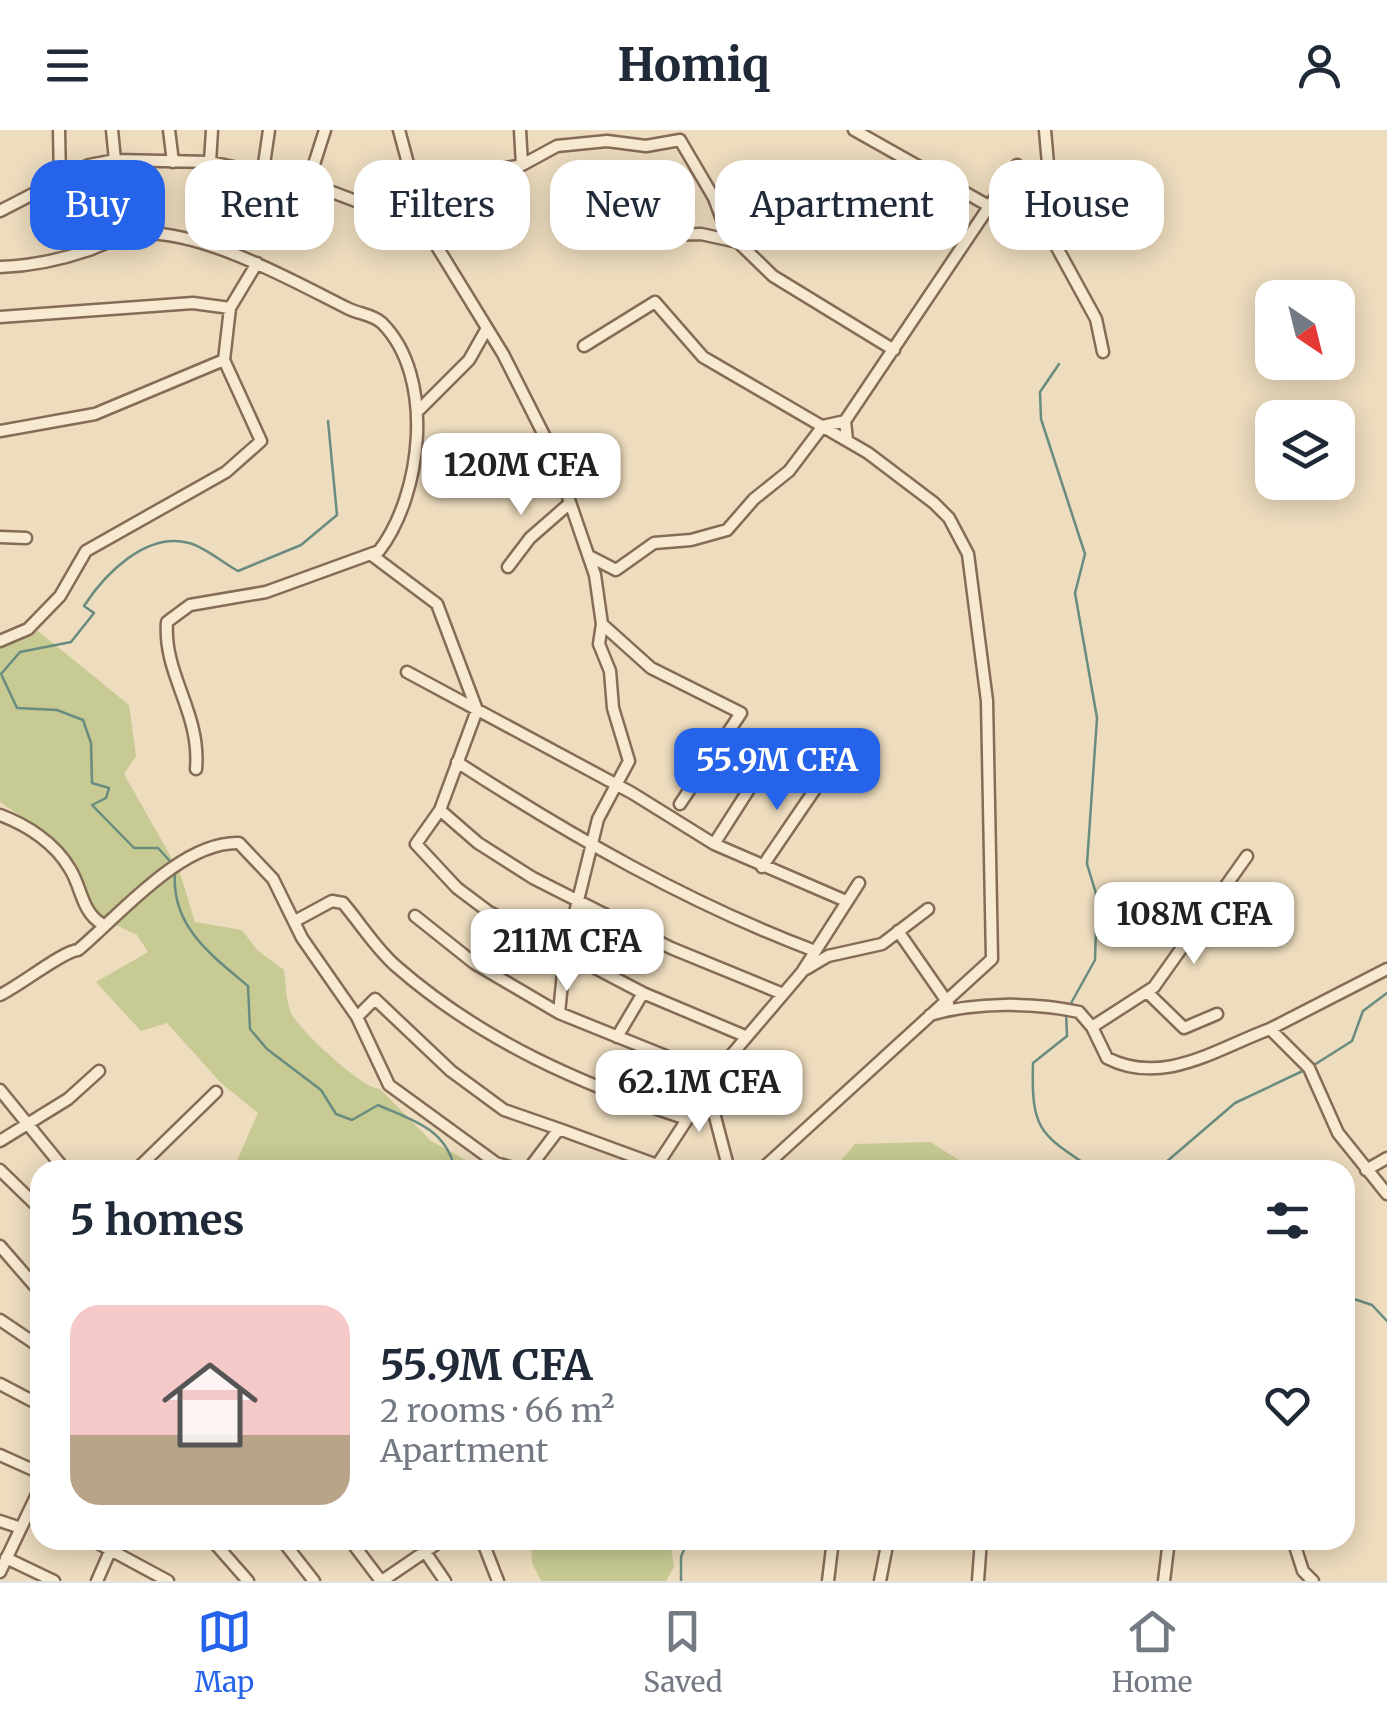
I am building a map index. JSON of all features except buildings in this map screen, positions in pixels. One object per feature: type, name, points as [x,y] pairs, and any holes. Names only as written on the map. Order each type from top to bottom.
[{"type":"street","points":[[58,130],[59,160]]},
{"type":"street","points":[[112,130],[115,160]]},
{"type":"street","points":[[169,130],[173,162]]},
{"type":"street","points":[[210,160],[212,130]]},
{"type":"street","points":[[265,160],[269,130]]},
{"type":"street","points":[[316,160],[325,130]]},
{"type":"street","points":[[399,130],[408,160]]},
{"type":"street","points":[[520,130],[522,160]]},
{"type":"street","points":[[847,440],[845,422],[989,206],[854,130]]},
{"type":"street","points":[[1044,130],[1055,244],[1096,319],[1102,352]]},
{"type":"street","points":[[530,161],[557,146],[606,141],[646,146],[680,140],[715,201]]},
{"type":"street","points":[[165,162],[185,162]]},
{"type":"street","points":[[0,211],[30,196]]},
{"type":"street","points":[[0,267],[53,262],[137,234],[188,242],[257,263],[382,324],[400,348],[413,381],[417,412],[411,492],[383,546],[373,556],[266,592],[190,604],[172,616],[167,638],[198,740],[196,769]]},
{"type":"street","points":[[438,250],[553,453],[588,556],[602,624],[599,644],[610,671],[612,708],[629,761],[598,819],[565,953],[559,1012]]},
{"type":"street","points":[[743,250],[774,276],[894,350]]},
{"type":"street","points":[[0,641],[20,634],[39,618],[60,596],[86,551],[226,472],[262,440],[224,360],[230,308],[257,263]]},
{"type":"street","points":[[584,346],[655,302],[703,357],[847,440],[949,518],[972,566],[987,701],[992,956],[948,1004],[929,1015],[772,1160]]},
{"type":"street","points":[[0,317],[193,304],[230,308]]},
{"type":"street","points":[[417,412],[469,360],[486,330]]},
{"type":"street","points":[[0,431],[95,414],[224,360]]},
{"type":"street","points":[[588,556],[616,570],[654,543],[691,540],[727,530],[754,499],[789,470],[823,426],[845,422]]},
{"type":"street","points":[[508,567],[530,538],[570,503]]},
{"type":"street","points":[[0,537],[26,538]]},
{"type":"street","points":[[373,556],[436,604],[477,710],[440,810],[416,844],[457,888],[490,912],[643,992],[745,1036]]},
{"type":"street","points":[[602,624],[650,668],[740,713],[680,804]]},
{"type":"street","points":[[408,672],[714,844],[846,901]]},
{"type":"street","points":[[714,844],[769,758]]},
{"type":"street","points":[[457,762],[572,837],[593,844],[728,918],[815,952]]},
{"type":"street","points":[[762,867],[822,779]]},
{"type":"street","points":[[440,810],[478,842],[533,878],[580,898],[671,948],[783,994]]},
{"type":"street","points":[[1,818],[29,827],[70,867],[86,908],[102,924]]},
{"type":"street","points":[[0,995],[38,975],[65,951],[78,950],[102,924],[168,870],[226,842],[238,842],[258,858],[357,1017],[389,1085],[492,1160]]},
{"type":"street","points":[[1092,1027],[1147,992],[1246,856]]},
{"type":"street","points":[[660,1160],[745,1036],[802,972],[858,883]]},
{"type":"street","points":[[295,921],[332,901],[343,903],[395,965],[470,1025],[545,1066],[687,1119]]},
{"type":"street","points":[[802,972],[828,956],[876,946],[928,910]]},
{"type":"street","points":[[415,916],[474,963],[559,1012],[716,1076]]},
{"type":"street","points":[[898,931],[948,1004]]},
{"type":"street","points":[[948,1004],[1079,1012],[1108,1058],[1147,1070],[1185,1064],[1270,1028],[1387,969]]},
{"type":"street","points":[[618,1037],[643,992]]},
{"type":"street","points":[[1147,992],[1184,1028],[1218,1014]]},
{"type":"street","points":[[357,1017],[375,999],[451,1071],[504,1110],[637,1160]]},
{"type":"street","points":[[1270,1028],[1309,1068],[1338,1133],[1387,1194]]},
{"type":"street","points":[[0,1141],[68,1099],[100,1071]]},
{"type":"street","points":[[0,1090],[56,1160]]},
{"type":"street","points":[[708,1090],[726,1160]]},
{"type":"street","points":[[146,1160],[216,1092]]},
{"type":"street","points":[[536,1160],[559,1129]]},
{"type":"street","points":[[1366,1170],[1387,1158]]},
{"type":"street","points":[[0,1170],[30,1199]]},
{"type":"street","points":[[0,1246],[30,1280]]},
{"type":"street","points":[[0,1320],[30,1340]]},
{"type":"street","points":[[0,1384],[30,1400]]},
{"type":"street","points":[[0,1456],[30,1469]]},
{"type":"street","points":[[0,1572],[20,1528],[30,1517]]},
{"type":"street","points":[[0,1520],[20,1528]]},
{"type":"street","points":[[97,1581],[111,1550]]},
{"type":"street","points":[[121,1550],[168,1581]]},
{"type":"street","points":[[221,1550],[248,1581]]},
{"type":"street","points":[[290,1550],[314,1581]]},
{"type":"street","points":[[358,1550],[381,1581],[426,1551],[445,1581]]},
{"type":"street","points":[[486,1550],[498,1581]]},
{"type":"street","points":[[828,1581],[832,1550]]},
{"type":"street","points":[[880,1581],[886,1550]]},
{"type":"street","points":[[978,1581],[980,1550]]},
{"type":"street","points":[[1164,1581],[1168,1550]]},
{"type":"street","points":[[1296,1550],[1303,1571],[1313,1581]]},
{"type":"street","points":[[6,1558],[54,1581]]},
{"type":"green space","points":[[38,631],[129,705],[136,756],[124,774],[180,873],[195,922],[242,930],[257,950],[284,970],[291,1013],[300,1026],[348,1071],[380,1089],[431,1141],[466,1160],[237,1160],[258,1113],[221,1083],[167,1023],[141,1031],[96,982],[148,952],[137,935],[93,914],[75,866],[32,824],[0,802],[0,644]]},
{"type":"green space","points":[[930,1142],[959,1160],[841,1160],[855,1144]]},
{"type":"green space","points":[[531,1550],[671,1550],[674,1567],[666,1581],[541,1581],[532,1563]]},
{"type":"waterway","points":[[1059,364],[1040,392],[1041,419],[1085,554],[1075,593],[1097,718],[1087,864],[1097,897],[1095,960],[1070,1005]]},
{"type":"waterway","points":[[1,674],[20,652],[71,642],[94,613],[84,606],[92,594],[115,569],[142,549],[157,543],[189,543],[238,571],[301,545],[337,515],[328,421]]},
{"type":"waterway","points":[[2,676],[17,708],[57,710],[83,720],[91,743],[92,783],[109,788],[106,798],[92,805],[134,848],[158,848],[169,860]]},
{"type":"waterway","points":[[175,873],[175,892],[187,924],[208,951],[248,986],[250,1029],[267,1049],[321,1090],[336,1114],[352,1120],[378,1105],[435,1134],[452,1160]]},
{"type":"waterway","points":[[1314,1065],[1352,1041],[1363,1011],[1387,993]]},
{"type":"waterway","points":[[1066,1012],[1067,1036],[1033,1063],[1034,1103],[1042,1128],[1079,1160]]},
{"type":"waterway","points":[[1168,1160],[1235,1103],[1307,1069]]},
{"type":"waterway","points":[[1355,1299],[1372,1305],[1387,1321]]},
{"type":"waterway","points":[[681,1581],[684,1550]]}]
